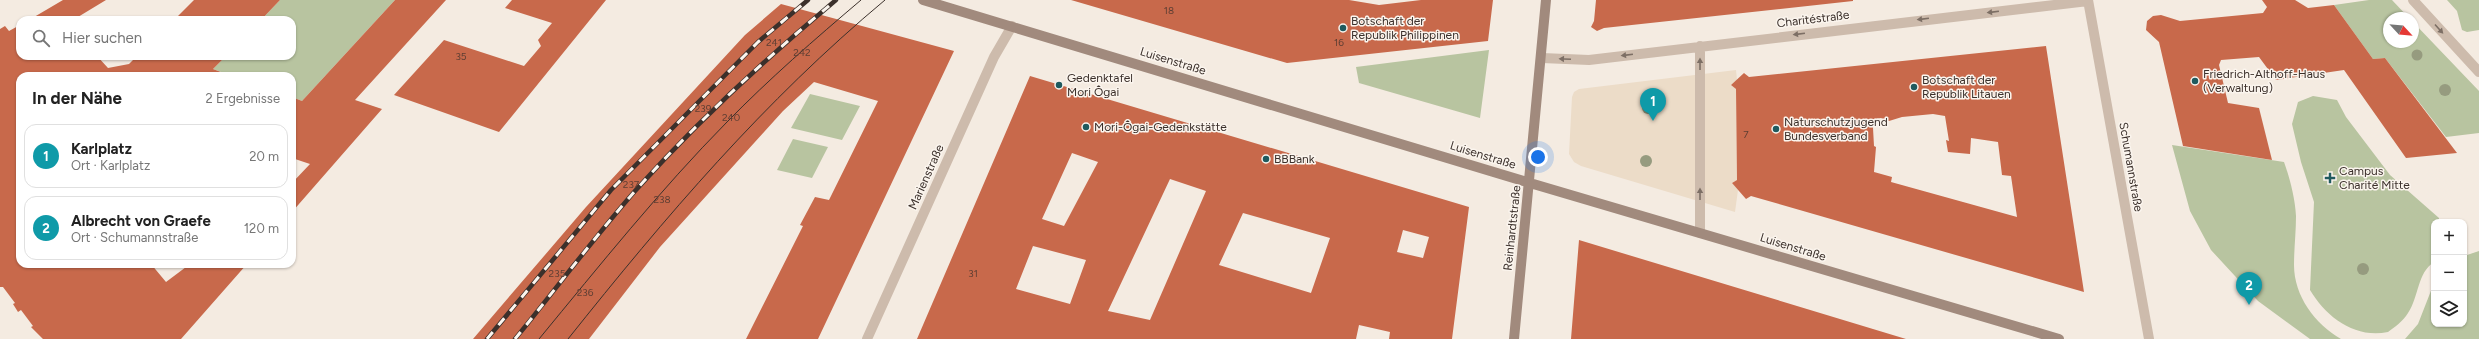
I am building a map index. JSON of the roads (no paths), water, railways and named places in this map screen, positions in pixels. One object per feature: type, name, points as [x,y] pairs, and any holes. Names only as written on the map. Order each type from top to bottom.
[{"type":"street","name":"Luisenstraße","points":[[923,0],[1530,183],[2059,339]]},
{"type":"street","name":"Reinhardtstraße","points":[[1514,339],[1542,58],[1546,0]]},
{"type":"street","name":"Charitéstraße","points":[[1542,58],[1589,60],[2089,0]]},
{"type":"street","name":"Schumannstraße","points":[[2089,0],[2149,339]]},
{"type":"street","points":[[2413,0],[2479,72]]},
{"type":"street","name":"Marienstraße","points":[[867,339],[994,57],[1012,26]]},
{"type":"street","points":[[1700,46],[1700,233]]},
{"type":"tram line","points":[[539,339],[631,228],[702,148],[743,106],[809,44],[861,0]]},
{"type":"tram line","points":[[568,339],[679,204],[757,119],[798,78],[885,0]]},
{"type":"railway","points":[[487,339],[611,190],[758,42],[808,0]]},
{"type":"railway","points":[[515,339],[604,227],[659,165],[732,92],[783,45],[836,0]]},
{"type":"place","name":"Botschaft der Republik Philippinen","points":[[1343,28]]},
{"type":"place","name":"Friedrich-Althoff-Haus (Verwaltung)","points":[[2195,81]]},
{"type":"place","name":"Gedenktafel Mori Ôgai","points":[[1059,85]]},
{"type":"place","name":"Botschaft der Republik Litauen","points":[[1914,87]]},
{"type":"place","name":"Karlplatz","points":[[1653,121]]},
{"type":"place","name":"Mori-Ôgai-Gedenkstätte","points":[[1086,127]]},
{"type":"place","name":"Naturschutzjugend Bundesverband","points":[[1776,129]]},
{"type":"place","name":"BBBank","points":[[1266,159]]},
{"type":"place","name":"Campus Charité Mitte","points":[[2330,178]]},
{"type":"place","name":"Albrecht von Graefe","points":[[2249,305]]}]
